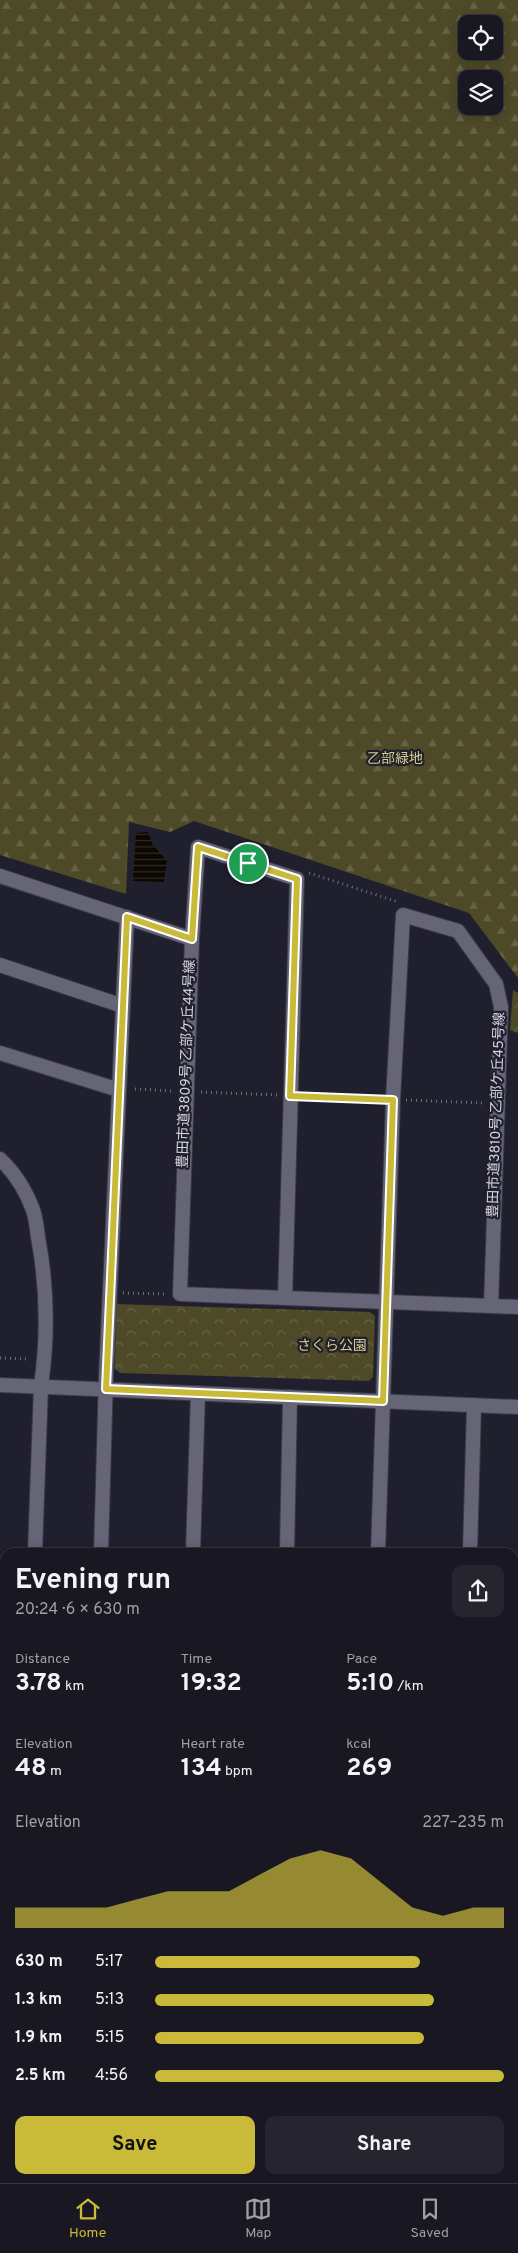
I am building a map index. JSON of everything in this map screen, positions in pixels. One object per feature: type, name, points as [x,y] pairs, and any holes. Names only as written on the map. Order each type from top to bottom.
[{"type":"street","name":"豊田市道3809号 乙部ケ丘44号線","points":[[180,1294],[192,939],[198,847],[297,879],[285,1298]]},
{"type":"street","points":[[0,876],[192,939]]},
{"type":"street","name":"豊田市道3810号 乙部ケ丘45号線","points":[[378,1548],[393,1100],[403,916],[458,930],[496,984],[501,1007],[491,1306]]},
{"type":"street","points":[[101,1548],[106,1389],[127,917]]},
{"type":"street","points":[[0,966],[123,1006]]},
{"type":"street","points":[[0,1052],[119,1090]]},
{"type":"street","points":[[0,1159],[23,1188],[34,1211],[45,1271],[38,1362],[41,1386],[35,1548]]},
{"type":"street","points":[[180,1294],[518,1307]]},
{"type":"street","points":[[0,1385],[518,1407]]},
{"type":"street","points":[[193,1548],[198,1393]]},
{"type":"street","points":[[287,1548],[290,1397]]},
{"type":"street","points":[[470,1548],[474,1405]]},
{"type":"path","points":[[303,871],[401,903]]},
{"type":"path","points":[[135,1089],[498,1104]]},
{"type":"path","points":[[110,1292],[180,1294]]},
{"type":"path","points":[[0,1358],[38,1362]]},
{"type":"green space","name":"乙部緑地","points":[[0,0],[518,0],[518,978],[469,913],[194,821],[170,832],[129,822],[126,894],[0,855]]},
{"type":"green space","points":[[513,990],[518,993],[518,1033],[510,1030]]},
{"type":"green space","name":"さくら公園","points":[[116,1304],[370,1312],[375,1316],[373,1377],[369,1381],[120,1373],[115,1369]]},
{"type":"shaded area","points":[[148,832],[153,845],[167,861],[164,882],[133,881],[136,833]]},
{"type":"route","points":[[198,847],[248,863],[297,879],[290,1096],[393,1100],[383,1401],[106,1389],[127,917],[192,939],[198,847]]}]
